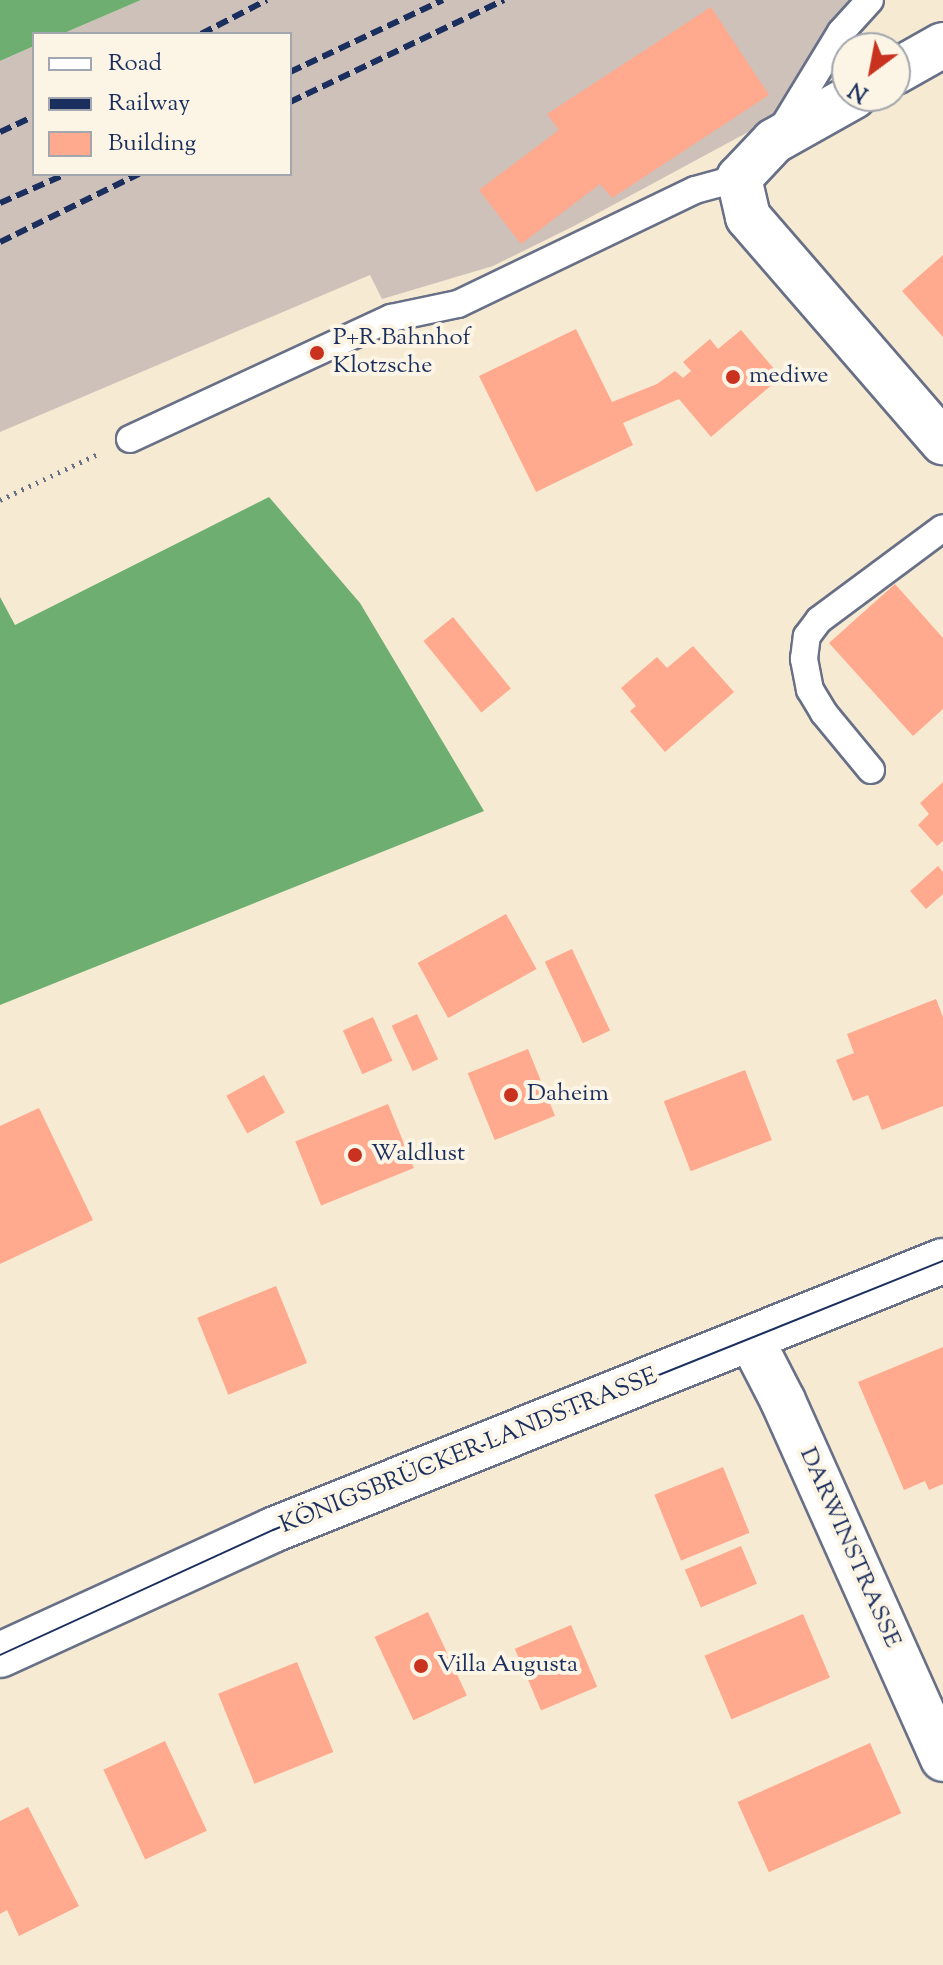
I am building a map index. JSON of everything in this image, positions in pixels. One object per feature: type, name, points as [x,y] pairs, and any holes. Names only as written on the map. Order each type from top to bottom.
[{"type":"main road","points":[[911,63],[943,45]]},
{"type":"main road","points":[[831,109],[774,141],[739,178],[748,217],[943,442]]},
{"type":"main road","name":"KÖNIGSBRÜCKER LANDSTRASSE","points":[[0,1655],[273,1530],[943,1261]]},
{"type":"main road","name":"DARWINSTRASSE","points":[[751,1339],[783,1401],[943,1759]]},
{"type":"lane","points":[[774,141],[841,32],[870,0]]},
{"type":"lane","points":[[130,439],[391,318],[458,304],[681,197],[739,178]]},
{"type":"lane","points":[[871,770],[824,713],[810,690],[805,674],[807,636],[819,620],[943,528]]},
{"type":"path","points":[[0,500],[130,439]]},
{"type":"shaded area","points":[[141,0],[852,0],[774,118],[574,226],[493,266],[382,299],[370,275],[0,432],[0,61],[32,47],[32,176],[292,176],[292,32],[67,32]]},
{"type":"green space","points":[[0,0],[141,0],[67,32],[32,32],[32,47],[0,61]]},
{"type":"green space","points":[[269,497],[360,603],[484,811],[0,1005],[0,597],[15,625]]},
{"type":"building","points":[[711,7],[769,95],[612,198],[600,184],[521,244],[479,190],[559,130],[547,114]]},
{"type":"building","points":[[943,255],[943,337],[902,291]]},
{"type":"building","points":[[576,329],[612,402],[657,384],[675,371],[683,378],[691,371],[683,362],[710,339],[718,349],[741,330],[781,377],[711,437],[679,399],[623,423],[633,445],[536,492],[479,376]]},
{"type":"building","points":[[895,584],[943,638],[943,709],[913,736],[829,643]]},
{"type":"building","points":[[453,617],[511,688],[481,712],[423,641]]},
{"type":"building","points":[[693,646],[734,692],[665,752],[630,711],[636,706],[621,688],[657,657],[667,668]]},
{"type":"building","points":[[943,782],[943,841],[937,846],[918,825],[929,814],[920,803]]},
{"type":"building","points":[[938,866],[943,872],[943,894],[926,909],[910,891]]},
{"type":"building","points":[[506,914],[537,969],[448,1018],[418,963]]},
{"type":"building","points":[[572,949],[610,1031],[583,1043],[545,962]]},
{"type":"building","points":[[936,999],[943,1017],[943,1106],[882,1130],[868,1095],[853,1101],[836,1060],[854,1053],[847,1034]]},
{"type":"building","points":[[417,1014],[438,1059],[413,1071],[392,1026]]},
{"type":"building","points":[[373,1017],[393,1061],[362,1074],[343,1030]]},
{"type":"building","name":"Daheim","points":[[528,1049],[555,1116],[495,1140],[468,1073]]},
{"type":"building","points":[[745,1070],[772,1140],[691,1171],[664,1101]]},
{"type":"building","points":[[264,1075],[285,1113],[247,1133],[226,1096]]},
{"type":"building","name":"Waldlust","points":[[388,1104],[414,1168],[321,1205],[295,1141]]},
{"type":"building","points":[[39,1108],[93,1220],[0,1264],[0,1126]]},
{"type":"building","points":[[276,1286],[307,1363],[228,1395],[197,1318]]},
{"type":"building","points":[[943,1347],[943,1484],[929,1490],[925,1481],[904,1490],[858,1382]]},
{"type":"building","points":[[723,1467],[750,1533],[681,1561],[654,1495]]},
{"type":"building","points":[[741,1546],[757,1584],[701,1608],[685,1570]]},
{"type":"building","name":"Villa Augusta","points":[[428,1612],[467,1695],[413,1720],[375,1637]]},
{"type":"building","points":[[803,1614],[830,1678],[731,1719],[705,1656]]},
{"type":"building","points":[[571,1625],[597,1687],[541,1711],[515,1649]]},
{"type":"building","points":[[297,1662],[333,1752],[255,1784],[218,1694]]},
{"type":"building","points":[[165,1741],[207,1831],[145,1859],[103,1770]]},
{"type":"building","points":[[870,1743],[901,1813],[769,1872],[738,1802]]},
{"type":"building","points":[[28,1807],[79,1906],[19,1936],[7,1910],[0,1914],[0,1821]]},
{"type":"tram line","points":[[0,1655],[273,1530],[943,1261]]},
{"type":"railway","points":[[205,32],[267,0]]},
{"type":"railway","points":[[292,71],[443,0]]},
{"type":"railway","points":[[292,101],[504,0]]},
{"type":"railway","points":[[0,132],[32,117]]},
{"type":"railway","points":[[0,203],[61,176]]},
{"type":"railway","points":[[0,242],[135,176]]},
{"type":"place","name":"P+R Bahnhof Klotzsche","points":[[317,353]]},
{"type":"place","name":"mediwe","points":[[733,377]]},
{"type":"place","name":"Daheim","points":[[511,1095]]},
{"type":"place","name":"Waldlust","points":[[355,1155]]},
{"type":"place","name":"Villa Augusta","points":[[421,1666]]}]
